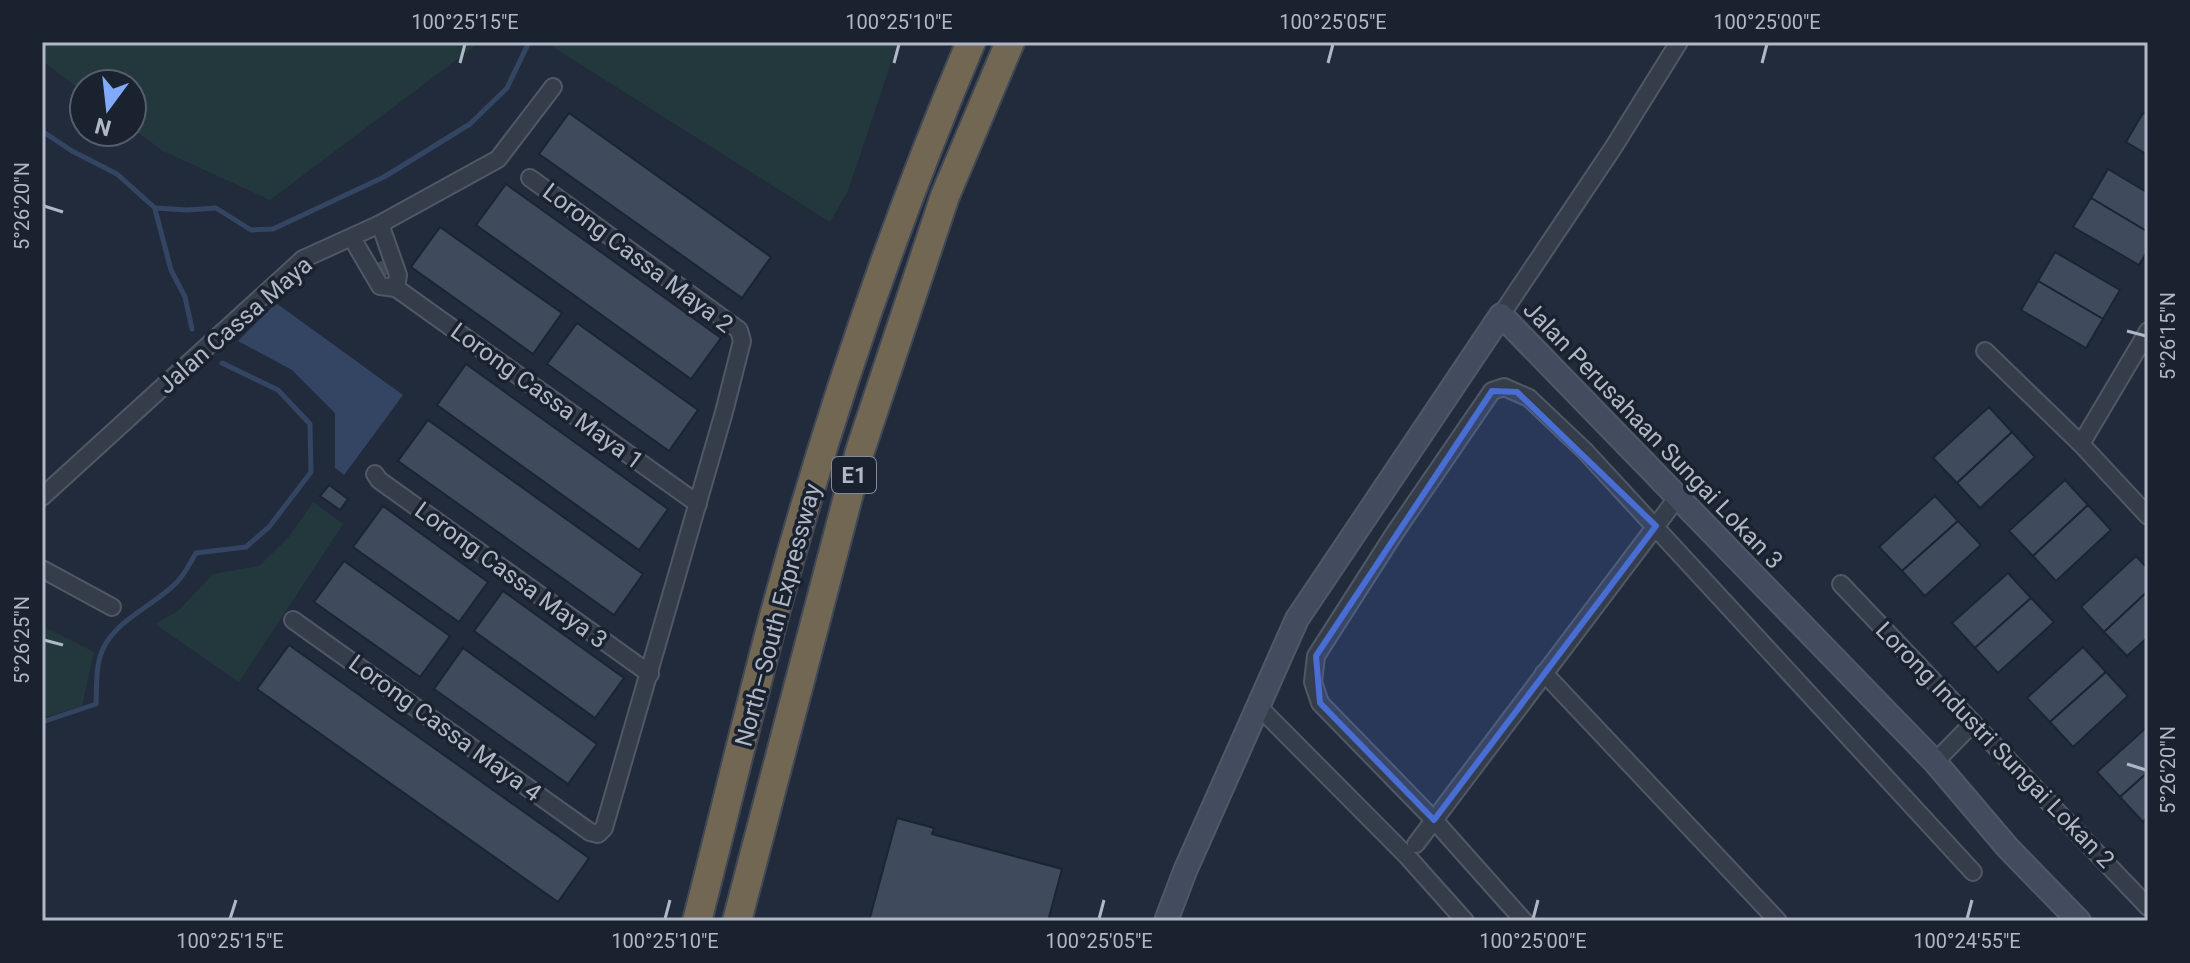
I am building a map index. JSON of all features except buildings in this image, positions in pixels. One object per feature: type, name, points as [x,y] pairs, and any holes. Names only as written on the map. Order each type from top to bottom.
[{"type":"highway","name":"North–South Expressway","points":[[697,921],[776,609],[843,388],[922,157],[971,42]]},
{"type":"highway","name":"North–South Expressway","points":[[737,921],[860,451],[945,196],[1010,42]]},
{"type":"main road","name":"Jalan Perusahaan Sungai Lokan 3","points":[[1166,921],[1297,619],[1501,315],[1935,762],[2008,848],[2079,921]]},
{"type":"street","points":[[1501,315],[1613,148],[1679,42]]},
{"type":"street","name":"Jalan Cassa Maya","points":[[42,497],[303,259],[380,224],[498,159],[553,87]]},
{"type":"street","name":"Lorong Cassa Maya 2","points":[[530,178],[739,330],[742,341],[698,504]]},
{"type":"street","points":[[380,224],[398,275],[396,288]]},
{"type":"street","name":"Lorong Cassa Maya 1","points":[[352,238],[380,286],[396,288],[698,504]]},
{"type":"street","points":[[2081,444],[2148,331]]},
{"type":"street","points":[[1985,351],[2081,444],[2148,516]]},
{"type":"street","points":[[1524,921],[1434,820],[1320,703],[1313,682],[1316,656],[1394,534],[1492,391],[1504,387],[1529,398],[1585,451],[1973,872]]},
{"type":"street","name":"Lorong Cassa Maya 3","points":[[375,474],[379,480],[650,674]]},
{"type":"street","points":[[1416,844],[1677,498]]},
{"type":"street","points":[[650,674],[698,504]]},
{"type":"street","points":[[42,569],[112,607]]},
{"type":"street","name":"Lorong Industri Sungai Lokan 2","points":[[1841,584],[2148,907]]},
{"type":"street","name":"Lorong Cassa Maya 4","points":[[293,620],[590,832],[598,834],[604,828],[650,674]]},
{"type":"street","points":[[1544,673],[1778,921]]},
{"type":"street","points":[[1258,706],[1407,856],[1465,921]]},
{"type":"street","points":[[1935,762],[1973,723]]},
{"type":"highlighted area","points":[[1492,391],[1517,392],[1656,526],[1434,820],[1320,703],[1316,656]]},
{"type":"green space","points":[[42,42],[480,42],[270,200],[163,151],[148,140],[148,68],[68,68],[68,80],[42,61]]},
{"type":"green space","points":[[545,42],[898,42],[848,191],[830,222]]},
{"type":"green space","points":[[313,502],[343,524],[239,682],[155,624],[178,611],[213,574],[259,566],[288,538]]},
{"type":"green space","points":[[42,626],[94,652],[82,706],[42,718]]},
{"type":"water","points":[[276,303],[403,395],[344,475],[335,468],[335,413],[292,370],[238,341]]},
{"type":"waterway","points":[[42,131],[72,151],[117,174],[155,208],[216,208],[251,230],[273,229],[384,177],[470,124],[507,88],[529,42]]},
{"type":"waterway","points":[[155,209],[171,270],[185,297],[192,329]]},
{"type":"waterway","points":[[42,722],[96,704],[99,660],[110,637],[175,584],[196,553],[246,547],[269,527],[311,472],[310,424],[278,390],[222,363]]}]
